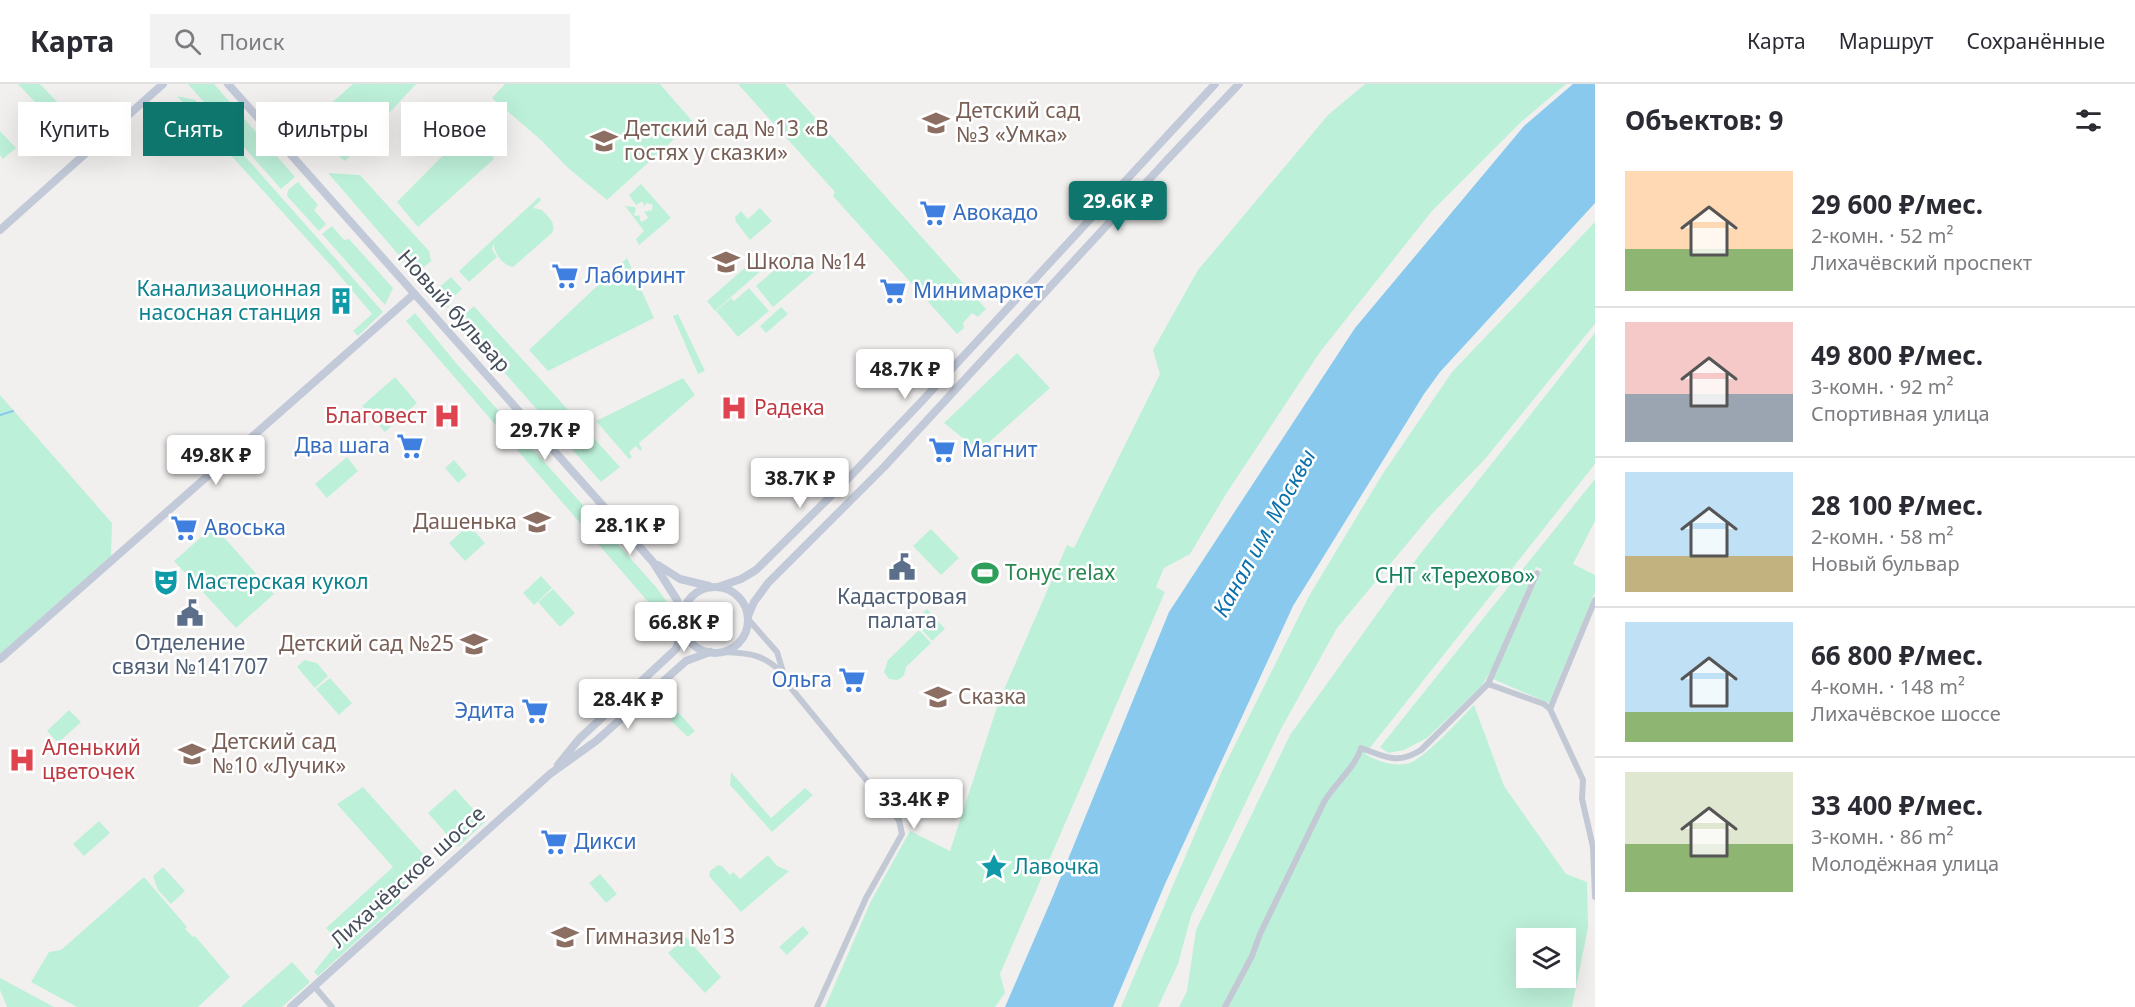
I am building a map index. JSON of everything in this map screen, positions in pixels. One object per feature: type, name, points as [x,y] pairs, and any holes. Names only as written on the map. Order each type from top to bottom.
[{"type":"main road","points":[[0,230],[163,84]]},
{"type":"main road","name":"Новый бульвар","points":[[228,84],[653,562],[677,600],[683,622]]},
{"type":"main road","points":[[1215,84],[922,401],[756,570],[741,579],[699,591],[692,596],[687,602],[683,622],[693,644],[710,652],[720,652],[733,647],[742,638],[754,602],[768,583],[884,467],[1239,84]]},
{"type":"main road","points":[[0,659],[414,294]]},
{"type":"main road","name":"Новый бульвар","points":[[653,562],[680,579],[716,587]]},
{"type":"main road","points":[[716,587],[726,589],[738,597],[745,606],[748,617]]},
{"type":"main road","name":"Лихачёвское шоссе","points":[[550,774],[579,740],[676,649],[683,622]]},
{"type":"main road","name":"Лихачёвское шоссе","points":[[291,1007],[550,774],[596,741],[686,661],[710,652]]},
{"type":"street","points":[[1225,1007],[1248,965],[1260,934],[1332,788],[1358,758],[1361,748],[1391,759],[1408,758],[1421,750],[1488,684],[1537,573]]},
{"type":"street","points":[[1550,709],[1595,600]]},
{"type":"street","points":[[748,617],[777,652],[784,675],[791,688],[899,820],[901,827],[902,834],[866,898],[817,1007]]},
{"type":"street","points":[[720,652],[754,654],[775,665],[784,675]]},
{"type":"street","points":[[1488,684],[1544,704],[1550,709],[1583,780],[1582,799],[1594,847],[1595,897]]},
{"type":"street","points":[[314,986],[332,1007]]},
{"type":"green space","points":[[18,84],[40,84],[57,102],[35,102]]},
{"type":"green space","points":[[188,84],[214,84],[230,102],[204,102]]},
{"type":"green space","points":[[353,84],[416,84],[389,113],[389,102],[333,102]]},
{"type":"green space","name":"Детский сад №13 «В гостях у сказки»","points":[[505,84],[660,84],[693,122],[607,200],[568,168],[542,141],[507,111],[507,102],[497,102],[492,98]]},
{"type":"green space","points":[[738,84],[785,84],[986,309],[978,317],[972,313],[963,323],[964,328],[957,334],[833,196],[835,192]]},
{"type":"green space","points":[[1365,84],[1566,84],[1521,122],[1432,211],[1320,352],[1226,494],[1190,554],[1164,568],[1156,587],[1165,592],[1000,974],[1005,993],[995,1007],[825,1007],[871,901],[910,831],[950,851],[999,701],[1067,545],[1074,548],[1160,374],[1153,350],[1198,270],[1328,115]]},
{"type":"green space","points":[[177,96],[197,102],[182,102]]},
{"type":"green space","points":[[244,118],[256,132],[256,156],[277,156],[295,177],[281,189],[244,147]]},
{"type":"green space","points":[[0,131],[16,148],[3,159],[0,155]]},
{"type":"green space","points":[[244,155],[383,312],[358,336],[353,331],[372,314],[231,156]]},
{"type":"green space","points":[[339,156],[350,156],[345,161]]},
{"type":"green space","points":[[442,156],[492,156],[494,159],[418,227],[397,202]]},
{"type":"green space","points":[[328,173],[360,175],[429,251],[431,261],[417,273],[410,268]]},
{"type":"green space","points":[[298,182],[318,205],[314,210],[326,224],[319,231],[287,196],[288,190]]},
{"type":"green space","points":[[641,184],[671,218],[639,245],[636,239],[644,231],[625,206],[635,207],[634,214],[639,215],[641,222],[647,219],[644,212],[652,210],[653,205],[647,203],[644,206],[641,202],[636,205],[629,195]]},
{"type":"green space","points":[[539,197],[541,200],[533,208],[542,210],[553,223],[552,233],[513,267],[505,264],[499,258],[494,243],[492,249],[497,257],[469,282],[459,271]]},
{"type":"green space","points":[[760,208],[772,221],[750,240],[736,222],[735,217],[741,211],[748,219]]},
{"type":"green space","points":[[1595,222],[1595,324],[1485,459],[1431,515],[1337,628],[1281,729],[1191,916],[1178,964],[1158,1007],[1121,1007],[1221,773],[1309,596],[1382,475],[1452,372]]},
{"type":"green space","points":[[332,226],[344,240],[349,239],[393,288],[385,305],[322,234]]},
{"type":"green space","points":[[794,253],[800,256],[814,272],[773,307],[756,286]]},
{"type":"green space","points":[[627,258],[654,318],[548,371],[529,350]]},
{"type":"green space","points":[[755,259],[763,269],[715,311],[707,301]]},
{"type":"green space","points":[[451,277],[462,289],[447,303],[449,306],[447,308],[433,293]]},
{"type":"green space","points":[[749,288],[769,311],[738,337],[716,311],[731,298],[734,301]]},
{"type":"green space","points":[[474,306],[620,467],[601,482],[458,320]]},
{"type":"green space","points":[[781,307],[788,314],[766,333],[760,326]]},
{"type":"green space","points":[[415,313],[456,363],[667,602],[656,611],[406,321]]},
{"type":"green space","points":[[678,314],[705,371],[698,374],[673,316]]},
{"type":"green space","name":"СНТ «Терехово»","points":[[1595,333],[1595,464],[1365,754],[1389,764],[1413,762],[1431,748],[1474,705],[1504,786],[1566,874],[1587,882],[1588,928],[1576,987],[1576,928],[1516,928],[1516,988],[1576,988],[1572,1007],[1179,1007],[1187,991],[1196,930],[1290,735],[1420,554]]},
{"type":"green space","points":[[1017,353],[1050,388],[979,451],[944,423]]},
{"type":"green space","points":[[395,377],[417,403],[385,432],[362,406]]},
{"type":"green space","points":[[683,378],[695,395],[639,443],[642,449],[640,451],[636,446],[629,452],[632,457],[629,459],[596,421]]},
{"type":"green space","points":[[0,395],[112,523],[111,556],[0,654]]},
{"type":"green space","points":[[347,457],[358,471],[327,498],[315,484]]},
{"type":"green space","points":[[454,460],[467,475],[458,483],[445,468]]},
{"type":"green space","points":[[1595,479],[1595,521],[1573,564],[1595,575],[1595,592],[1549,703],[1493,679],[1542,569],[1536,567],[1493,667],[1482,686],[1427,738],[1404,750],[1388,753],[1380,747]]},
{"type":"green space","points":[[469,525],[485,543],[465,561],[449,543]]},
{"type":"green space","points":[[214,526],[274,594],[236,628],[174,561]]},
{"type":"green space","points":[[931,529],[959,558],[941,575],[913,546]]},
{"type":"green space","points":[[541,576],[552,588],[534,605],[523,593]]},
{"type":"green space","points":[[553,589],[575,613],[560,627],[538,602]]},
{"type":"green space","points":[[927,609],[945,629],[932,641],[914,621]]},
{"type":"green space","points":[[919,630],[931,643],[906,667],[901,678],[889,679],[884,672],[888,660]]},
{"type":"green space","points":[[304,660],[317,663],[328,676],[315,688],[297,667]]},
{"type":"green space","points":[[330,678],[352,703],[339,715],[316,689]]},
{"type":"green space","points":[[69,710],[81,722],[58,743],[47,731]]},
{"type":"green space","points":[[678,712],[695,731],[688,737],[670,720]]},
{"type":"green space","points":[[731,772],[771,818],[805,788],[813,795],[772,832],[730,785]]},
{"type":"green space","points":[[363,787],[433,865],[398,897],[401,901],[318,976],[314,972],[338,942],[329,935],[330,932],[326,928],[393,867],[337,804]]},
{"type":"green space","points":[[455,789],[485,822],[458,847],[428,813]]},
{"type":"green space","points":[[99,821],[110,833],[84,856],[73,844]]},
{"type":"green space","points":[[768,855],[777,866],[789,871],[741,912],[709,876],[710,871],[718,865],[722,866],[730,875],[733,872],[740,879]]},
{"type":"green space","points":[[163,867],[185,891],[171,904],[158,890],[153,876]]},
{"type":"green space","points":[[600,874],[617,894],[606,903],[589,883]]},
{"type":"green space","points":[[144,877],[187,927],[185,929],[193,937],[195,936],[230,977],[198,1007],[77,1007],[31,982],[49,952],[61,950]]},
{"type":"green space","points":[[803,926],[809,933],[787,955],[779,947]]},
{"type":"green space","points":[[686,937],[721,977],[705,993],[668,953]]},
{"type":"green space","points":[[292,962],[310,982],[282,1007],[241,1007]]},
{"type":"green space","points":[[0,978],[54,1007],[7,1007],[0,990]]},
{"type":"water","name":"Канал им. Москвы","points":[[1573,84],[1595,84],[1595,203],[1440,372],[1424,394],[1293,606],[1165,884],[1113,1007],[1005,1007],[1169,612],[1355,328],[1524,126]]},
{"type":"waterway","points":[[0,415],[13,411]]},
{"type":"place","name":"Детский сад №3 «Умка»","points":[[936,123]]},
{"type":"place","name":"Детский сад №13 «В гостях у сказки»","points":[[604,141]]},
{"type":"place","name":"Авокадо","points":[[933,213]]},
{"type":"place","name":"Школа №14","points":[[726,262]]},
{"type":"place","name":"Лабиринт","points":[[565,276]]},
{"type":"place","name":"Минимаркет","points":[[893,291]]},
{"type":"place","name":"Канализационная насосная станция","points":[[341,301]]},
{"type":"place","name":"Радека","points":[[734,408]]},
{"type":"place","name":"Благовест","points":[[447,416]]},
{"type":"place","name":"Два шага","points":[[410,446]]},
{"type":"place","name":"Магнит","points":[[942,450]]},
{"type":"place","name":"Дашенька","points":[[537,522]]},
{"type":"place","name":"Авоська","points":[[184,528]]},
{"type":"place","name":"Кадастровая палата","points":[[902,567]]},
{"type":"place","name":"Тонус relax","points":[[985,573]]},
{"type":"place","name":"Мастерская кукол","points":[[166,582]]},
{"type":"place","name":"Отделение связи №141707","points":[[190,613]]},
{"type":"place","name":"Детский сад №25","points":[[474,644]]},
{"type":"place","name":"Ольга","points":[[852,680]]},
{"type":"place","name":"Сказка","points":[[938,697]]},
{"type":"place","name":"Эдита","points":[[535,711]]},
{"type":"place","name":"Детский сад №10 «Лучик»","points":[[192,754]]},
{"type":"place","name":"Аленький цветочек","points":[[22,760]]},
{"type":"place","name":"Дикси","points":[[554,842]]},
{"type":"place","name":"Лавочка","points":[[994,867]]},
{"type":"place","name":"Гимназия №13","points":[[565,937]]}]
